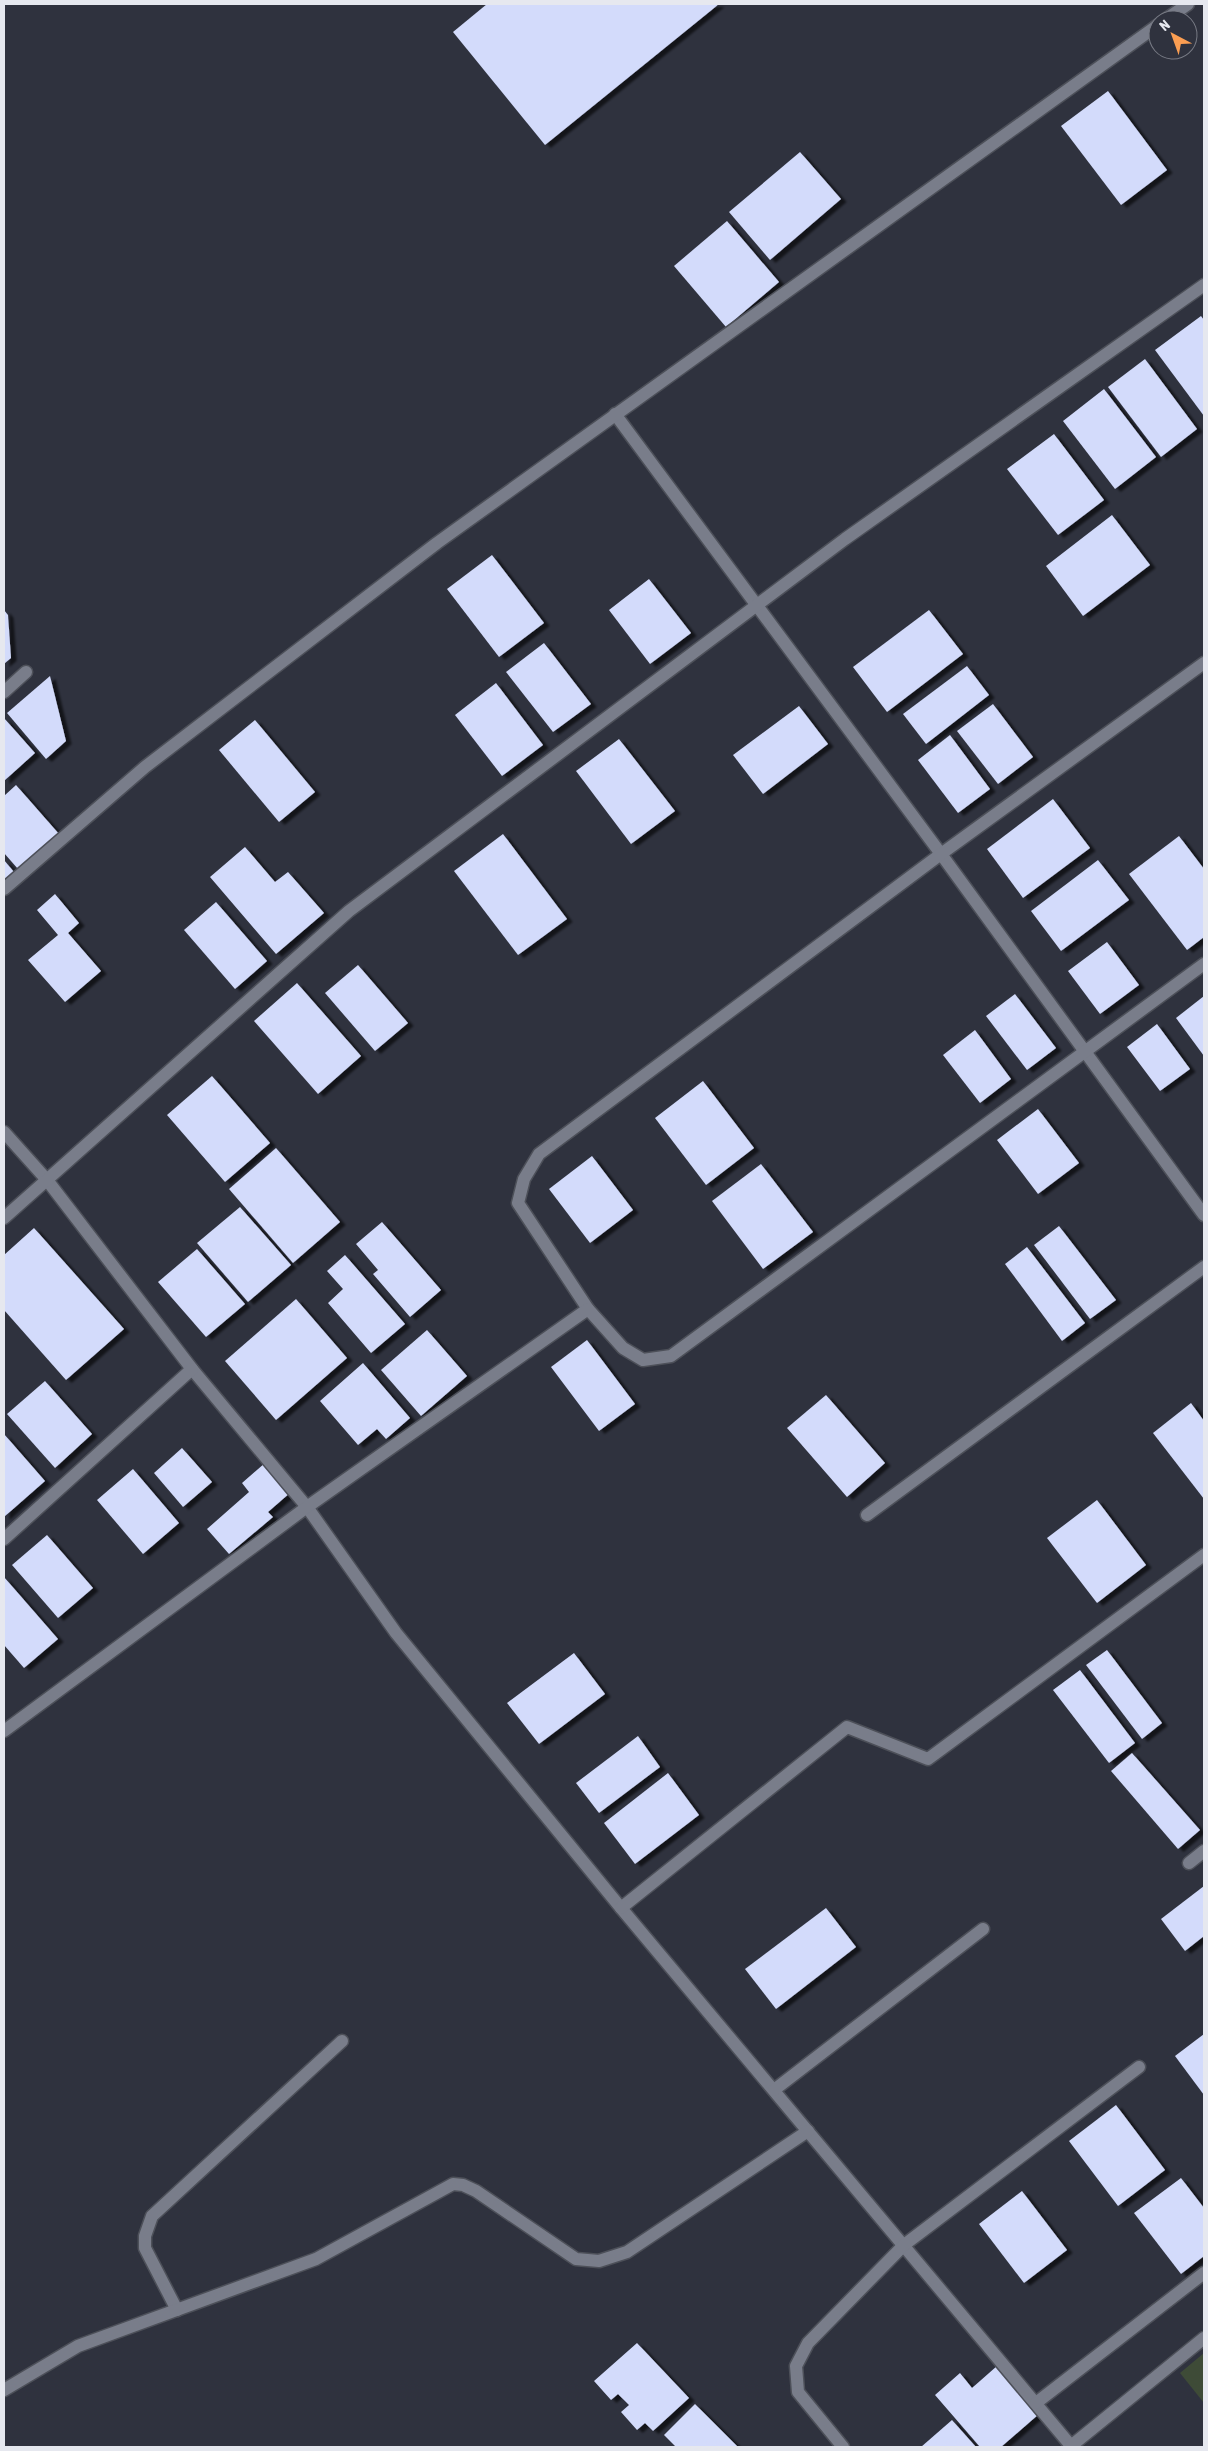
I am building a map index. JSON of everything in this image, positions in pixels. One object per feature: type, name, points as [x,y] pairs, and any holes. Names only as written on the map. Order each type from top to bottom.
[{"type":"street","points":[[4,889],[145,767],[438,542],[1148,32]]},
{"type":"street","points":[[4,1218],[349,911],[844,539],[1204,285]]},
{"type":"street","points":[[615,414],[942,854],[1204,1215]]},
{"type":"street","points":[[1204,663],[942,854],[539,1154],[524,1179],[518,1203],[588,1309],[623,1348],[643,1360],[671,1356],[1204,964]]},
{"type":"street","points":[[4,692],[26,672]]},
{"type":"street","points":[[4,1132],[47,1180],[192,1369],[307,1507],[396,1633],[622,1908],[1071,2447],[1204,2338]]},
{"type":"street","points":[[867,1515],[1204,1267]]},
{"type":"street","points":[[4,1731],[307,1507],[588,1309]]},
{"type":"street","points":[[4,1540],[192,1369]]},
{"type":"street","points":[[622,1908],[847,1727],[928,1759],[1204,1555]]},
{"type":"street","points":[[1189,1863],[1204,1851]]},
{"type":"street","points":[[774,2090],[984,1929]]},
{"type":"street","points":[[177,2310],[146,2248],[145,2236],[152,2216],[342,2041]]},
{"type":"street","points":[[843,2447],[798,2392],[796,2366],[808,2343],[904,2245],[1139,2067]]},
{"type":"street","points":[[4,2390],[78,2346],[316,2259],[453,2184],[463,2185],[476,2190],[576,2259],[599,2260],[627,2252],[808,2131]]},
{"type":"street","points":[[1036,2403],[1204,2273]]},
{"type":"green space","points":[[1204,2353],[1204,2403],[1180,2373]]},
{"type":"building","points":[[487,4],[719,4],[545,145],[453,32]]},
{"type":"building","points":[[1108,91],[1167,170],[1121,205],[1061,126]]},
{"type":"building","points":[[800,152],[841,199],[770,260],[729,212]]},
{"type":"building","points":[[727,221],[779,282],[726,327],[674,266]]},
{"type":"building","points":[[1201,316],[1204,320],[1204,416],[1155,350]]},
{"type":"building","points":[[1145,359],[1197,429],[1161,457],[1108,387]]},
{"type":"building","points":[[1104,389],[1156,457],[1115,489],[1063,421]]},
{"type":"building","points":[[1054,434],[1104,500],[1058,535],[1007,469]]},
{"type":"building","points":[[1112,515],[1150,565],[1083,616],[1046,566]]},
{"type":"building","points":[[492,555],[544,623],[499,657],[447,589]]},
{"type":"building","points":[[649,579],[691,633],[650,664],[609,610]]},
{"type":"building","points":[[4,610],[8,615],[11,658],[4,664]]},
{"type":"building","points":[[929,610],[963,654],[887,712],[853,667]]},
{"type":"building","points":[[544,643],[591,704],[553,732],[506,672]]},
{"type":"building","points":[[967,666],[989,695],[926,744],[903,714]]},
{"type":"building","points":[[50,676],[66,741],[46,759],[7,713]]},
{"type":"building","points":[[496,683],[543,745],[502,776],[455,715]]},
{"type":"building","points":[[993,704],[1033,757],[998,784],[957,731]]},
{"type":"building","points":[[799,706],[828,744],[763,794],[733,755]]},
{"type":"building","points":[[4,718],[35,753],[4,781]]},
{"type":"building","points":[[255,720],[315,792],[279,822],[219,750]]},
{"type":"building","points":[[950,735],[990,789],[958,813],[918,760]]},
{"type":"building","points":[[619,739],[675,811],[631,844],[576,771]]},
{"type":"building","points":[[16,785],[59,834],[18,869],[4,853],[4,796]]},
{"type":"building","points":[[1053,799],[1090,848],[1023,898],[987,849]]},
{"type":"building","points":[[503,834],[567,919],[518,955],[454,871]]},
{"type":"building","points":[[1179,836],[1204,869],[1204,937],[1187,950],[1129,874]]},
{"type":"building","points":[[245,847],[275,882],[288,872],[324,913],[276,954],[210,877]]},
{"type":"building","points":[[4,860],[14,872],[4,881]]},
{"type":"building","points":[[1098,860],[1129,900],[1061,951],[1031,911]]},
{"type":"building","points":[[55,894],[79,923],[68,933],[101,971],[65,1002],[28,960],[58,935],[37,910]]},
{"type":"building","points":[[216,902],[267,961],[235,989],[184,930]]},
{"type":"building","points":[[1107,942],[1139,985],[1100,1014],[1068,971]]},
{"type":"building","points":[[358,965],[408,1023],[375,1051],[325,993]]},
{"type":"building","points":[[297,983],[361,1056],[318,1094],[254,1021]]},
{"type":"building","points":[[1015,994],[1056,1048],[1027,1070],[986,1016]]},
{"type":"building","points":[[1204,996],[1204,1056],[1176,1018]]},
{"type":"building","points":[[1157,1024],[1190,1069],[1160,1091],[1127,1047]]},
{"type":"building","points":[[975,1030],[1011,1079],[980,1103],[943,1055]]},
{"type":"building","points":[[212,1076],[270,1143],[225,1182],[167,1115]]},
{"type":"building","points":[[703,1081],[754,1148],[706,1185],[655,1118]]},
{"type":"building","points":[[1038,1109],[1079,1163],[1038,1194],[997,1140]]},
{"type":"building","points":[[276,1148],[340,1222],[293,1263],[229,1189]]},
{"type":"building","points":[[592,1156],[633,1210],[590,1243],[549,1189]]},
{"type":"building","points":[[761,1164],[813,1232],[763,1269],[712,1201]]},
{"type":"building","points":[[240,1207],[291,1265],[248,1302],[197,1243]]},
{"type":"building","points":[[382,1222],[441,1290],[410,1317],[373,1274],[378,1270],[356,1244]]},
{"type":"building","points":[[1059,1226],[1116,1300],[1090,1319],[1034,1245]]},
{"type":"building","points":[[34,1228],[124,1329],[66,1380],[4,1310],[4,1255]]},
{"type":"building","points":[[1027,1247],[1085,1323],[1062,1341],[1005,1264]]},
{"type":"building","points":[[197,1249],[245,1304],[206,1337],[158,1282]]},
{"type":"building","points":[[345,1255],[405,1324],[371,1353],[328,1303],[343,1289],[327,1271]]},
{"type":"building","points":[[296,1299],[347,1358],[276,1420],[225,1361]]},
{"type":"building","points":[[427,1330],[467,1376],[421,1416],[381,1370]]},
{"type":"building","points":[[587,1340],[635,1404],[599,1431],[551,1367]]},
{"type":"building","points":[[363,1363],[410,1418],[386,1439],[377,1429],[358,1445],[320,1401]]},
{"type":"building","points":[[45,1381],[92,1434],[55,1468],[7,1414]]},
{"type":"building","points":[[826,1395],[885,1463],[847,1497],[787,1428]]},
{"type":"building","points":[[1191,1403],[1204,1421],[1204,1499],[1153,1433]]},
{"type":"building","points":[[4,1434],[45,1481],[4,1517]]},
{"type":"building","points":[[182,1448],[212,1482],[183,1507],[154,1473]]},
{"type":"building","points":[[265,1463],[291,1492],[268,1512],[273,1517],[229,1554],[207,1529],[249,1492],[242,1483]]},
{"type":"building","points":[[133,1469],[179,1523],[143,1554],[97,1500]]},
{"type":"building","points":[[1097,1500],[1146,1565],[1097,1603],[1047,1538]]},
{"type":"building","points":[[47,1535],[93,1588],[58,1618],[12,1565]]},
{"type":"building","points":[[4,1577],[58,1639],[24,1668],[4,1645]]},
{"type":"building","points":[[1107,1650],[1162,1723],[1142,1739],[1086,1665]]},
{"type":"building","points":[[574,1653],[605,1694],[539,1744],[507,1703]]},
{"type":"building","points":[[1080,1670],[1135,1743],[1109,1763],[1053,1690]]},
{"type":"building","points":[[638,1736],[660,1767],[599,1813],[576,1783]]},
{"type":"building","points":[[1132,1753],[1200,1830],[1178,1849],[1111,1771]]},
{"type":"building","points":[[668,1773],[699,1815],[635,1864],[604,1823]]},
{"type":"building","points":[[1204,1886],[1204,1936],[1185,1951],[1161,1919]]},
{"type":"building","points":[[826,1908],[856,1947],[776,2009],[745,1969]]},
{"type":"building","points":[[1204,2034],[1204,2095],[1175,2056]]},
{"type":"building","points":[[1116,2105],[1165,2170],[1118,2206],[1069,2141]]},
{"type":"building","points":[[1181,2178],[1204,2208],[1204,2256],[1181,2274],[1134,2213]]},
{"type":"building","points":[[1022,2191],[1067,2250],[1024,2283],[979,2224]]},
{"type":"building","points":[[637,2343],[689,2398],[653,2431],[645,2423],[637,2430],[621,2412],[629,2405],[618,2394],[611,2400],[594,2381]]},
{"type":"building","points":[[997,2366],[1039,2414],[1001,2447],[980,2447],[935,2395],[960,2373],[972,2388]]},
{"type":"building","points":[[695,2404],[738,2447],[676,2447],[664,2435]]},
{"type":"building","points":[[952,2420],[976,2447],[921,2447]]}]
